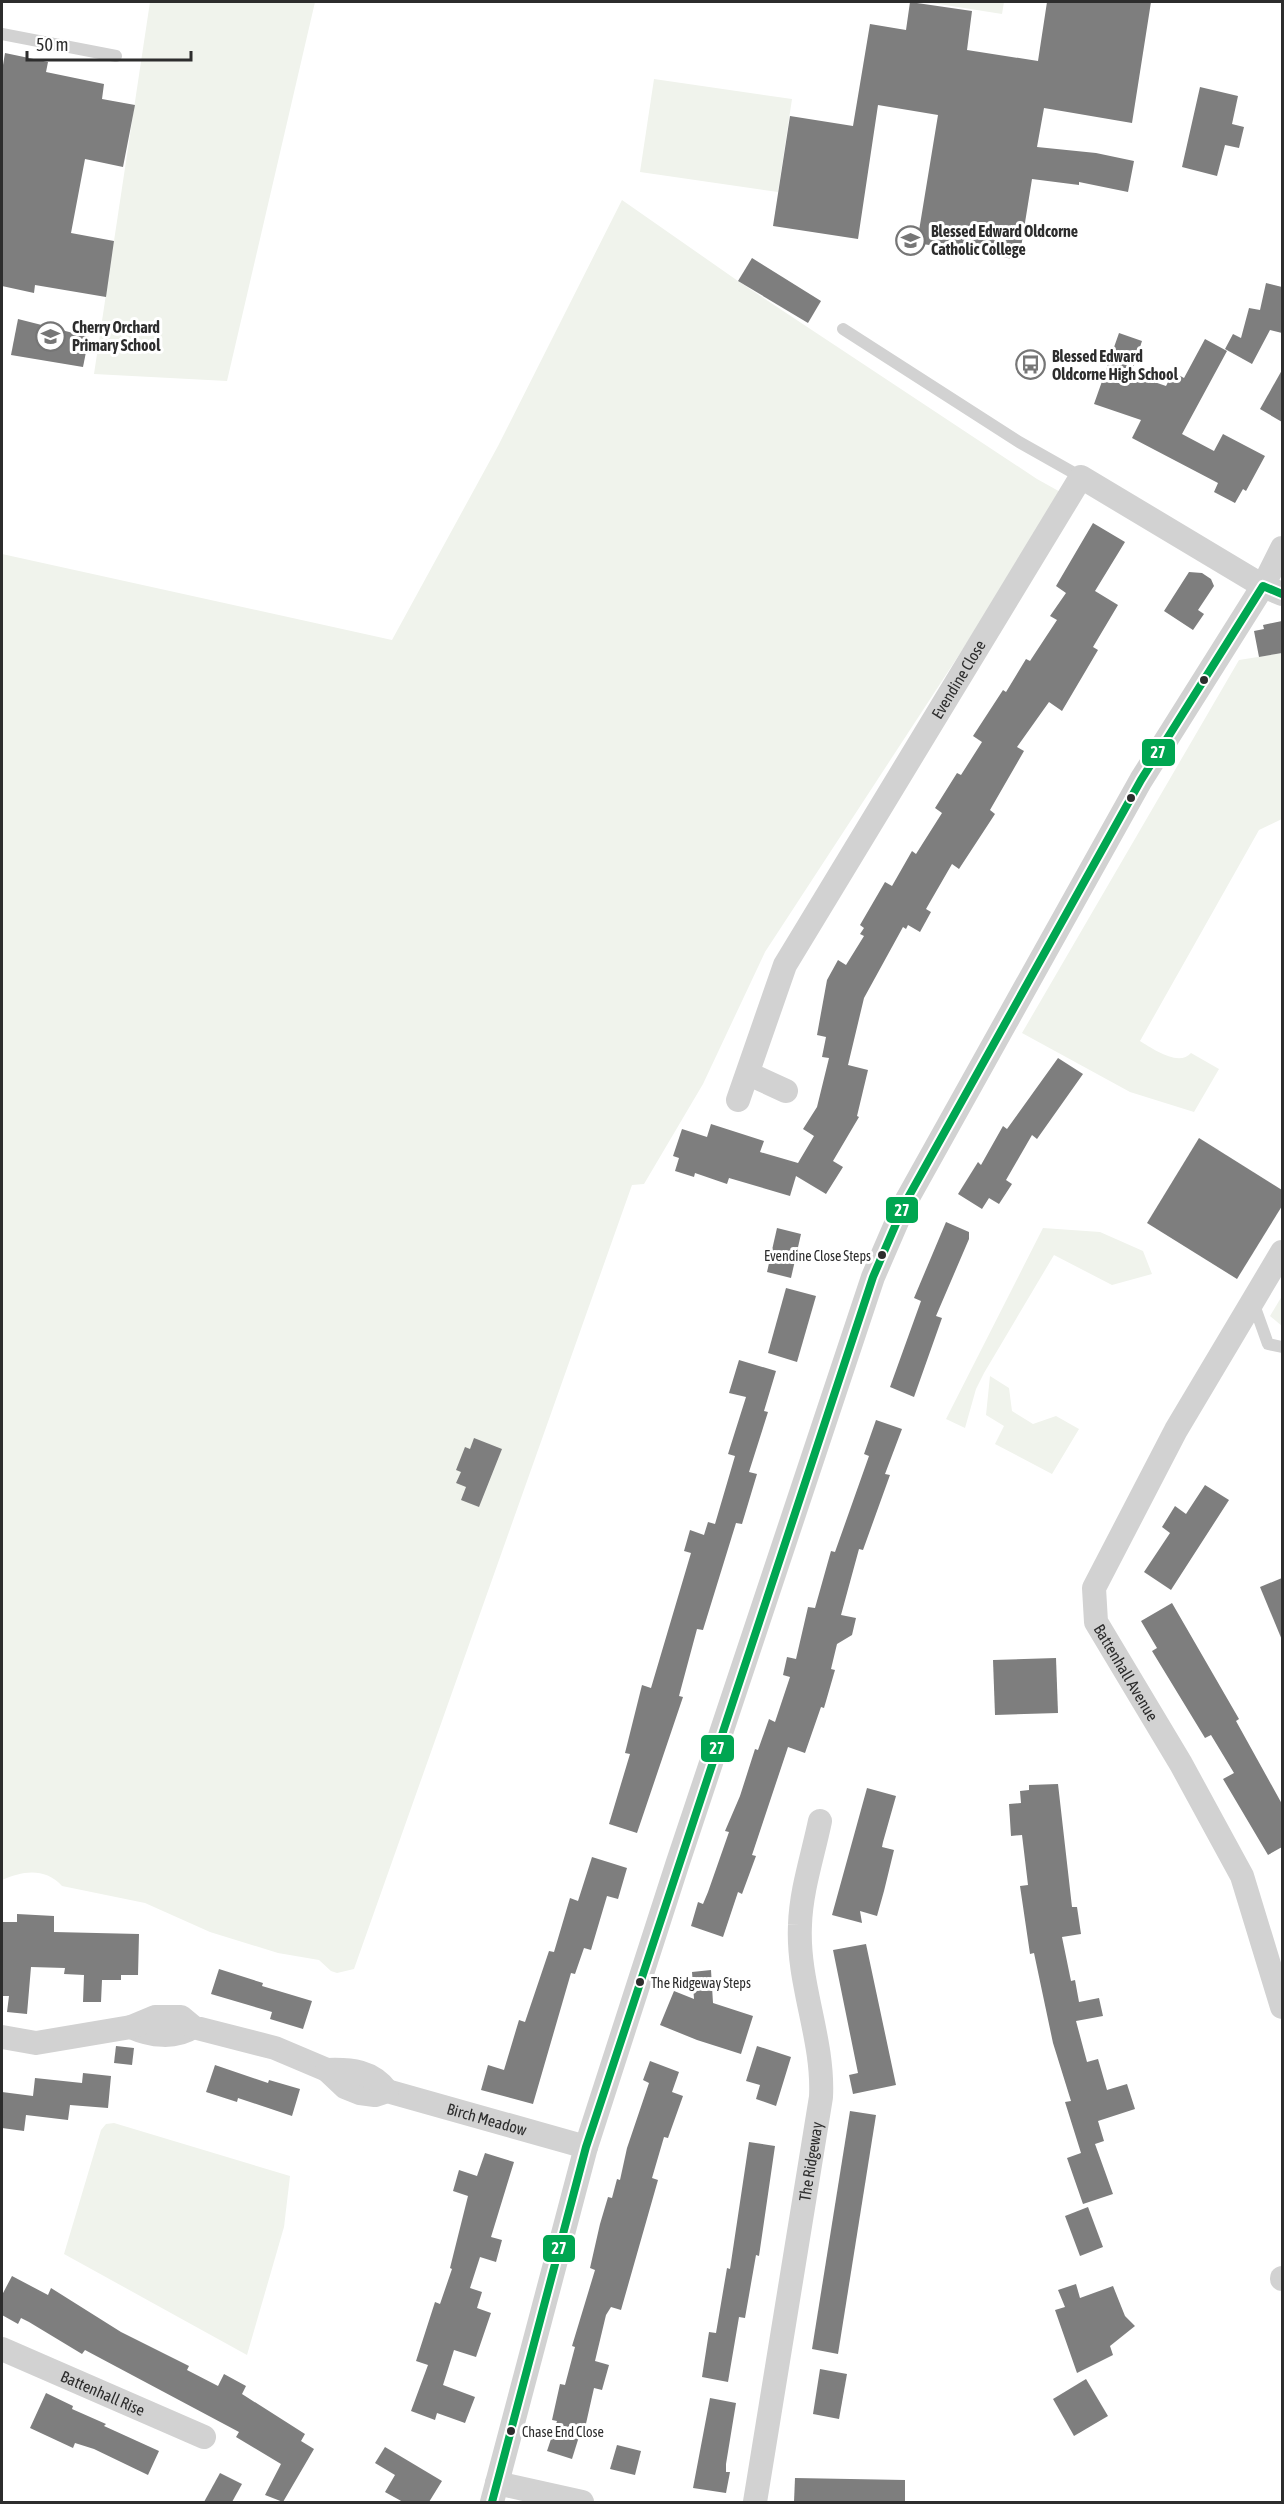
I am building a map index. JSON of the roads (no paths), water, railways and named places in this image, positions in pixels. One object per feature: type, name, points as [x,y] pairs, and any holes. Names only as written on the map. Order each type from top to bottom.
[{"type":"street","points":[[1081,477],[1273,590]]},
{"type":"street","name":"Evendine Close","points":[[738,1100],[749,1074],[785,964],[1081,477]]},
{"type":"street","points":[[582,2502],[494,2493],[586,2147],[673,1876],[873,1277],[905,1203],[1141,780],[1273,590],[1282,548]]},
{"type":"street","points":[[749,1074],[786,1091]]},
{"type":"street","name":"Battenhall Avenue","points":[[1282,1252],[1176,1430],[1094,1588],[1096,1622],[1181,1764],[1242,1876],[1275,1954],[1282,2007]]},
{"type":"street","name":"The Ridgeway","points":[[755,2502],[820,2097],[819,2064],[809,2014],[800,1926],[820,1821]]},
{"type":"street","name":"Birch Meadow","points":[[2,2037],[36,2043],[131,2027],[142,2032],[168,2035],[183,2033],[193,2026],[275,2048],[327,2070],[345,2087],[360,2092],[375,2095],[387,2091],[586,2147]]},
{"type":"street","name":"Battenhall Rise","points":[[2,2349],[204,2437]]},
{"type":"lane","points":[[2,34],[116,56]]},
{"type":"lane","points":[[843,329],[1081,477]]},
{"type":"lane","points":[[1253,1301],[1268,1344],[1282,1347]]},
{"type":"place","name":"Blessed Edward Oldcorne Catholic College","points":[[910,240]]},
{"type":"place","name":"Cherry Orchard Primary School","points":[[51,336]]},
{"type":"place","name":"Blessed Edward Oldcorne High School","points":[[1031,365]]},
{"type":"place","name":"Evendine Close Steps","points":[[882,1255]]},
{"type":"place","name":"The Ridgeway Steps","points":[[640,1982]]},
{"type":"place","name":"Chase End Close","points":[[511,2431]]}]
